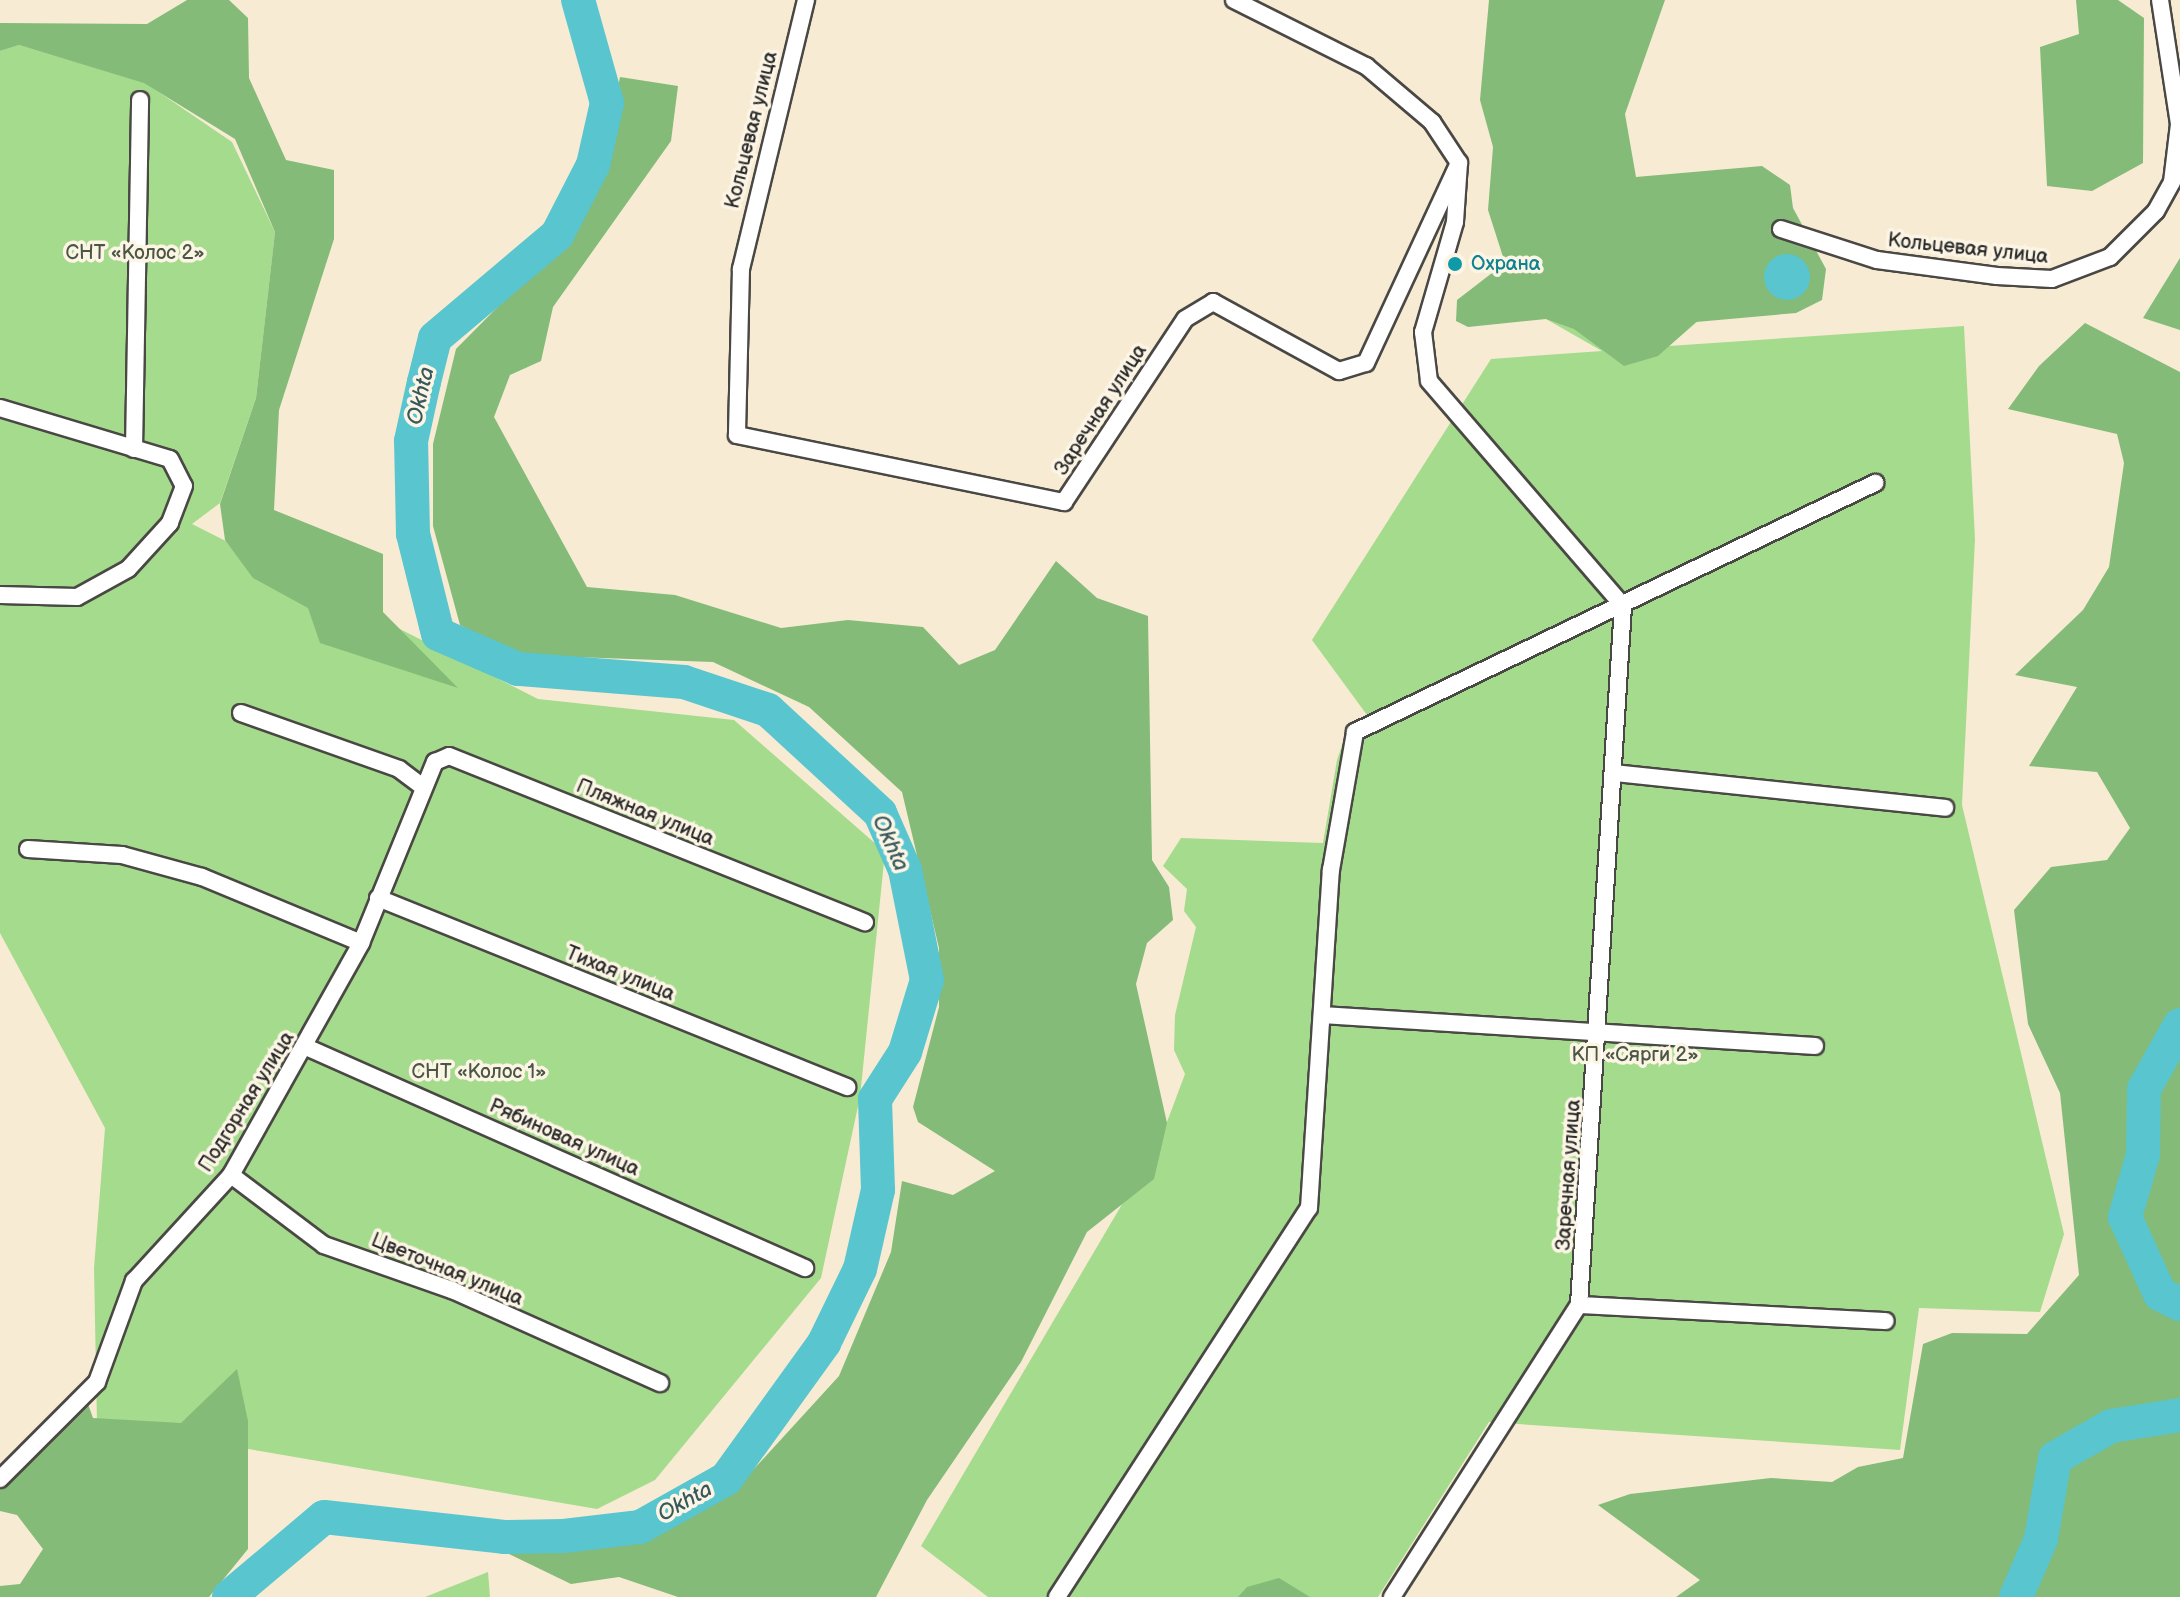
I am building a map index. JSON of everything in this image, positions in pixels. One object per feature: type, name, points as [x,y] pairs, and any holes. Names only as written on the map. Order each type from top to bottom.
[{"type":"street","name":"Кольцевая улица","points":[[741,269],[806,0]]},
{"type":"street","points":[[1234,0],[1366,66],[1432,122],[1459,163],[1455,222],[1423,332],[1429,381],[1623,606]]},
{"type":"street","name":"Кольцевая улица","points":[[1781,229],[1877,260],[1997,276],[2052,279],[2110,257],[2156,211],[2172,182],[2179,124],[2160,0]]},
{"type":"street","points":[[134,449],[140,100]]},
{"type":"street","name":"Заречная улица","points":[[741,269],[737,435],[1064,502],[1185,319],[1213,302],[1339,371],[1366,363],[1459,163]]},
{"type":"street","points":[[0,408],[170,459],[184,486],[170,523],[128,569],[77,597],[0,595]]},
{"type":"street","points":[[1057,1597],[1309,1208],[1341,779],[1355,732],[1875,483]]},
{"type":"street","name":"Заречная улица","points":[[1392,1597],[1579,1305],[1600,1029],[1623,606]]},
{"type":"street","points":[[241,713],[399,769],[420,785]]},
{"type":"street","name":"Пляжная улица","points":[[420,785],[435,762],[449,756],[865,922]]},
{"type":"street","points":[[1614,773],[1945,808]]},
{"type":"street","name":"Подгорная улица","points":[[0,1479],[86,1395],[104,1368],[134,1281],[231,1175],[306,1047],[361,943],[420,785]]},
{"type":"street","points":[[28,849],[122,855],[202,877],[361,943]]},
{"type":"street","name":"Тихая улица","points":[[378,898],[847,1087]]},
{"type":"street","points":[[1322,1015],[1600,1029],[1815,1046]]},
{"type":"street","name":"Рябиновая улица","points":[[306,1047],[805,1268]]},
{"type":"street","name":"Цветочная улица","points":[[231,1175],[324,1245],[452,1290],[660,1383]]},
{"type":"street","points":[[1579,1305],[1886,1321]]},
{"type":"green space","points":[[187,0],[229,0],[248,18],[249,78],[286,160],[334,170],[334,239],[279,410],[274,510],[383,554],[383,612],[458,688],[320,643],[308,608],[253,578],[225,540],[220,504],[256,398],[275,232],[235,139],[144,83],[19,45],[0,51],[0,23],[147,24]]},
{"type":"green space","points":[[1489,0],[1665,0],[1625,114],[1636,177],[1762,166],[1790,185],[1793,208],[1826,269],[1822,300],[1796,313],[1696,322],[1658,356],[1624,366],[1574,329],[1546,319],[1468,327],[1456,321],[1457,300],[1505,263],[1488,210],[1493,147],[1480,100]]},
{"type":"green space","points":[[2076,0],[2118,0],[2144,18],[2143,163],[2092,191],[2047,186],[2040,47],[2079,34]]},
{"type":"green space","name":"СНТ «Колос 1»","points":[[19,45],[144,82],[232,142],[275,232],[256,398],[220,503],[192,524],[538,699],[734,720],[885,852],[860,1097],[821,1278],[655,1480],[597,1509],[97,1423],[94,1268],[105,1128],[0,933],[0,51]]},
{"type":"green space","points":[[620,77],[678,86],[671,141],[553,307],[541,361],[510,375],[494,417],[587,587],[675,595],[781,628],[848,620],[923,627],[959,665],[995,650],[1056,561],[1097,598],[1148,616],[1152,860],[1169,887],[1173,920],[1147,943],[1136,984],[1167,1123],[1154,1179],[1087,1232],[1021,1362],[927,1500],[876,1597],[678,1597],[619,1577],[571,1584],[503,1551],[645,1543],[742,1482],[839,1376],[891,1252],[902,1181],[953,1195],[995,1171],[918,1122],[913,1107],[939,1007],[939,948],[902,792],[809,707],[713,662],[519,655],[460,625],[433,526],[433,444],[456,349],[565,239],[600,178]]},
{"type":"green space","points":[[2180,258],[2180,330],[2143,318]]},
{"type":"green space","name":"КП «Сярги 2»","points":[[1719,303],[1669,346],[1964,326],[1975,539],[1962,805],[2064,1234],[2040,1312],[1919,1308],[1900,1450],[1489,1422],[1378,1597],[988,1597],[921,1546],[1161,1138],[1185,1074],[1174,1050],[1175,1015],[1196,927],[1184,911],[1187,889],[1163,866],[1181,838],[1323,843],[1337,760],[1348,728],[1367,715],[1312,640],[1491,359],[1602,351],[1546,319]]},
{"type":"green space","points":[[2085,323],[2180,372],[2180,1597],[1676,1597],[1700,1580],[1598,1505],[1630,1494],[1771,1478],[1832,1482],[1858,1467],[1903,1458],[1923,1344],[1952,1333],[2027,1334],[2079,1275],[2060,1093],[2028,1024],[2014,910],[2051,867],[2107,860],[2130,828],[2097,772],[2029,766],[2077,687],[2015,675],[2083,610],[2109,567],[2124,463],[2117,434],[2008,409],[2039,366]]},
{"type":"green space","points":[[237,1369],[248,1421],[248,1549],[209,1597],[0,1597],[0,1586],[20,1584],[43,1549],[17,1515],[0,1511],[0,1489],[88,1404],[93,1418],[181,1423]]},
{"type":"green space","points":[[488,1572],[490,1597],[425,1597]]},
{"type":"green space","points":[[1279,1578],[1310,1597],[1238,1597],[1247,1587]]},
{"type":"water","points":[[1787,254],[1803,261],[1810,277],[1803,293],[1787,300],[1771,293],[1764,277],[1771,261]]},
{"type":"waterway","name":"Okhta","points":[[229,1597],[324,1517],[504,1537],[564,1536],[640,1527],[726,1479],[824,1343],[860,1269],[878,1190],[875,1099],[905,1052],[927,980],[905,870],[880,813],[768,710],[684,682],[518,669],[438,634],[413,534],[411,441],[424,382],[435,338],[557,235],[593,165],[607,103],[578,0]]},
{"type":"waterway","points":[[2180,1025],[2144,1089],[2143,1155],[2125,1217],[2160,1294],[2180,1304]]},
{"type":"waterway","points":[[2016,1597],[2041,1539],[2055,1458],[2111,1426],[2180,1415]]},
{"type":"place","name":"Охрана","points":[[1455,264]]},
{"type":"park label","name":"СНТ «Колос 2»","points":[[135,253]]}]
